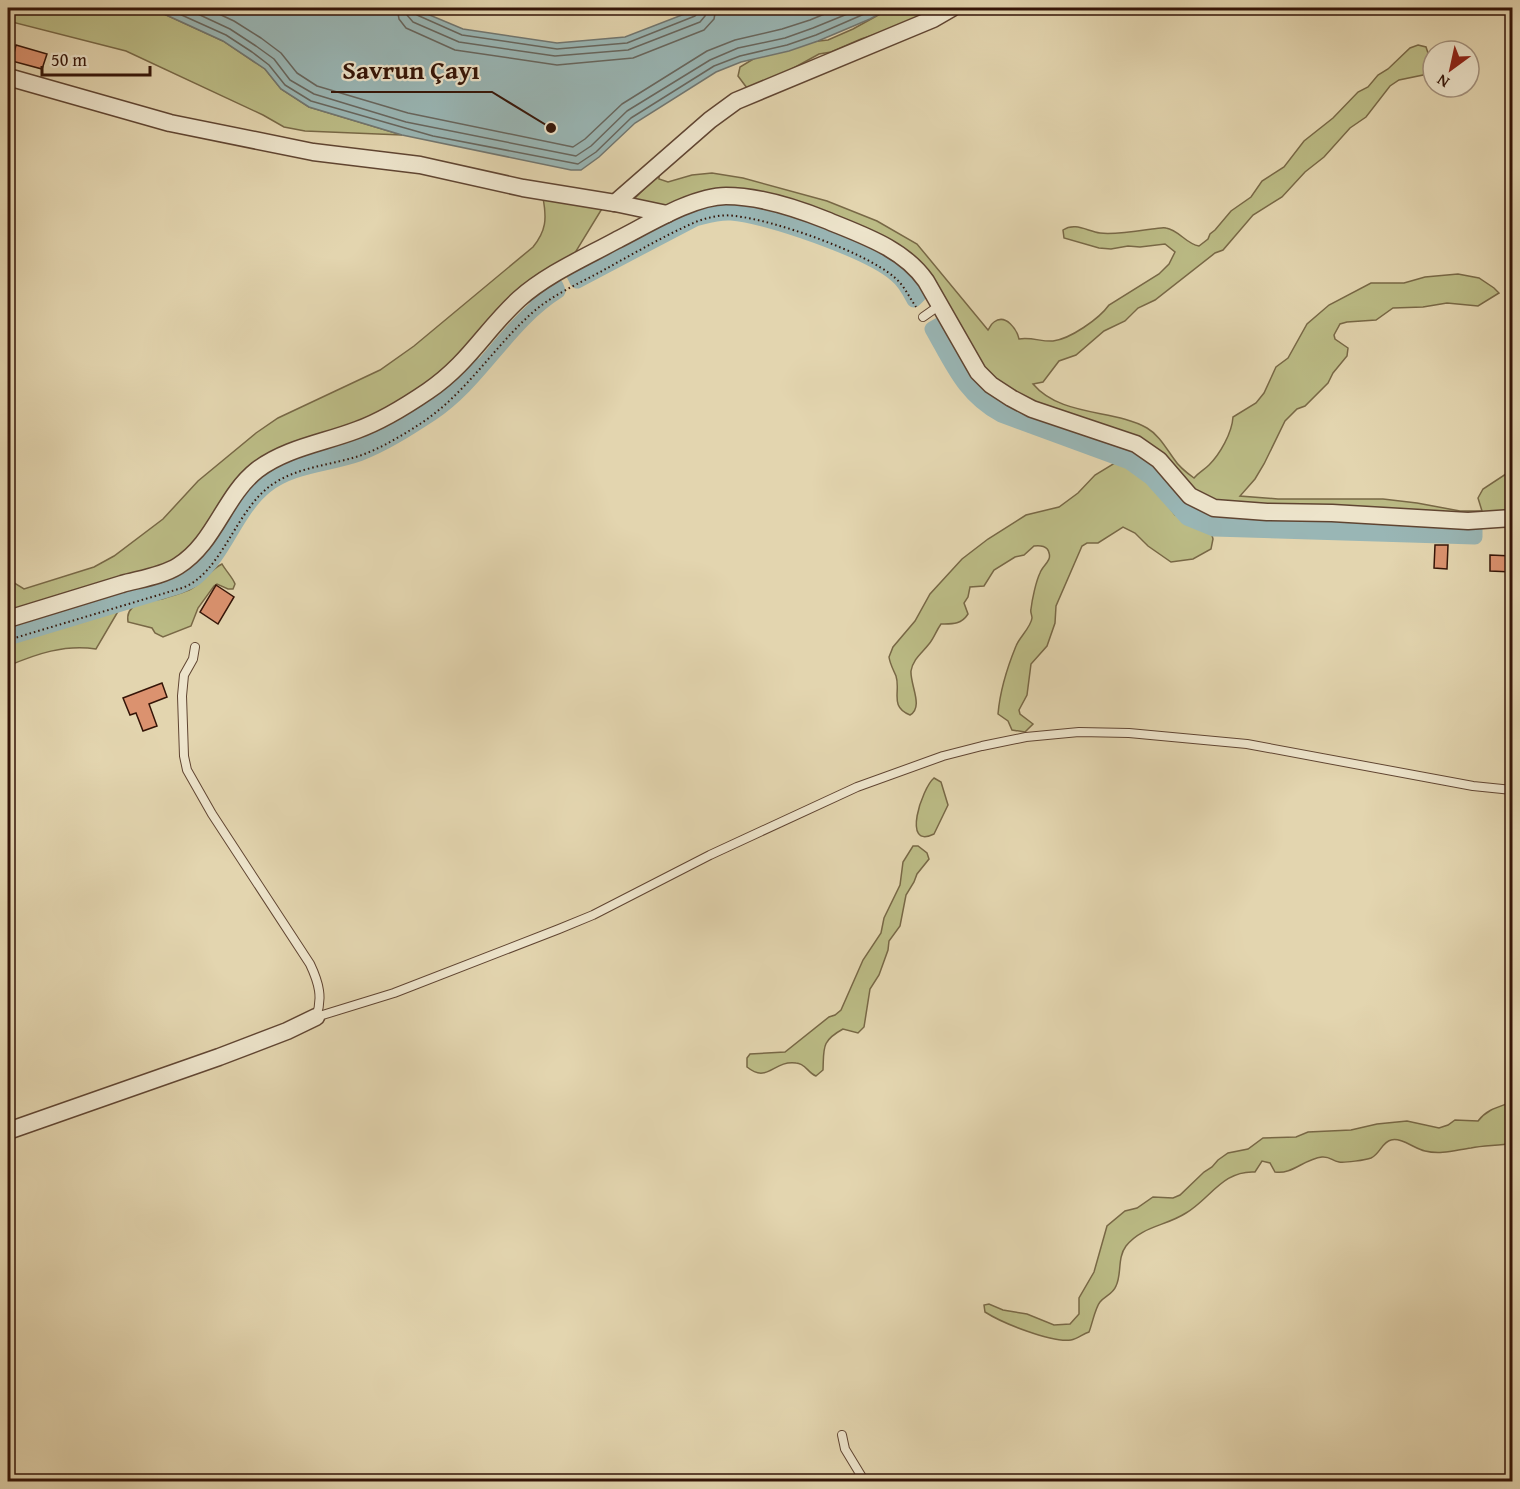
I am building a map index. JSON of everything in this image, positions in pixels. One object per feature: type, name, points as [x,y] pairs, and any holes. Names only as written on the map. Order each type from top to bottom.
[{"type":"street","points":[[615,203],[710,120],[736,101],[933,19],[952,8]]},
{"type":"street","points":[[8,77],[170,123],[313,152],[393,161],[667,214]]},
{"type":"street","points":[[8,619],[176,567],[205,541],[236,493],[258,470],[297,449],[371,425],[426,392],[453,372],[524,295],[546,279],[667,214],[711,197],[754,199],[804,212],[860,234],[907,259],[916,267],[940,305],[978,372],[991,385],[1032,409],[1136,444],[1159,460],[1190,496],[1214,508],[1468,521],[1512,518]]},
{"type":"street","points":[[8,1131],[219,1057],[287,1031],[316,1017]]},
{"type":"lane","points":[[922,317],[940,305]]},
{"type":"lane","points":[[195,647],[193,659],[184,675],[182,696],[184,756],[187,770],[206,804],[310,964],[320,990],[320,1008],[316,1017]]},
{"type":"lane","points":[[316,1017],[394,993],[593,915],[710,855],[866,784],[943,756],[1004,741],[1079,732],[1129,733],[1247,744],[1473,786],[1512,790]]},
{"type":"lane","points":[[842,1435],[845,1449],[865,1482]]},
{"type":"path","points":[[8,640],[182,588],[196,580],[208,568],[256,498],[273,483],[300,471],[358,456],[395,439],[442,408],[471,381],[522,322],[546,301],[679,230],[708,217],[734,216],[778,226],[859,256],[876,264],[895,278],[922,317]]},
{"type":"green space","points":[[8,8],[151,8],[223,41],[265,69],[281,89],[309,107],[402,135],[305,131],[284,127],[126,51],[8,21]]},
{"type":"green space","points":[[891,8],[940,8],[898,27],[831,52],[819,54],[779,76],[747,88],[738,76],[740,67],[755,58],[801,43],[828,40]]},
{"type":"green space","points":[[1421,46],[1421,75],[1399,80],[1390,86],[1366,117],[1350,128],[1324,157],[1305,172],[1282,197],[1253,215],[1223,250],[1215,253],[1155,300],[1138,308],[1125,321],[1104,331],[1076,355],[1059,361],[1043,382],[1033,384],[1045,395],[1058,402],[1134,422],[1147,428],[1159,438],[1178,465],[1194,478],[1209,465],[1221,449],[1228,436],[1233,417],[1256,403],[1264,393],[1276,367],[1288,358],[1307,324],[1329,305],[1371,283],[1404,283],[1425,277],[1458,274],[1479,278],[1499,293],[1478,306],[1447,303],[1393,308],[1376,320],[1340,324],[1334,335],[1335,339],[1348,348],[1347,356],[1328,383],[1305,406],[1297,409],[1285,421],[1255,479],[1240,496],[1278,499],[1383,499],[1460,511],[1482,511],[1478,498],[1483,489],[1512,470],[1512,514],[1493,516],[1223,504],[1194,492],[1157,451],[1015,394],[984,370],[923,265],[902,248],[784,200],[663,207],[635,198],[659,174],[659,179],[668,182],[692,175],[712,173],[743,178],[827,201],[877,221],[917,244],[988,330],[994,322],[1003,320],[1013,327],[1019,339],[1053,341],[1084,328],[1109,305],[1159,274],[1169,264],[1175,252],[1165,244],[1099,248],[1064,238],[1063,230],[1077,227],[1112,234],[1164,228],[1175,231],[1190,243],[1199,246],[1208,239],[1231,211],[1251,197],[1262,181],[1284,167],[1304,141],[1333,118],[1358,92],[1368,87],[1378,75],[1388,69],[1410,48]]},
{"type":"green space","points":[[543,198],[603,207],[570,261],[455,364],[371,419],[273,455],[207,534],[174,562],[8,612],[8,579],[24,589],[94,567],[114,556],[163,519],[198,481],[256,433],[278,418],[380,370],[414,346],[533,247],[541,236],[544,224]]},
{"type":"green space","points":[[520,307],[476,359],[431,403],[373,440],[287,465],[254,485],[202,562],[189,574],[173,581],[8,630],[8,623],[168,575],[244,490],[283,460],[373,429]]},
{"type":"green space","points":[[1118,461],[1134,468],[1148,479],[1175,515],[1211,531],[1213,539],[1211,549],[1193,559],[1171,562],[1148,546],[1135,533],[1123,527],[1098,543],[1087,543],[1082,546],[1056,606],[1055,623],[1047,646],[1031,664],[1027,695],[1019,710],[1020,714],[1033,724],[1025,732],[1012,730],[1008,721],[998,714],[1007,671],[1018,643],[1031,621],[1036,586],[1041,570],[1050,556],[1045,547],[1034,546],[1024,555],[1015,557],[994,570],[984,586],[970,587],[964,603],[968,614],[965,618],[953,624],[941,624],[931,642],[914,663],[911,677],[916,707],[910,715],[904,712],[898,703],[896,676],[889,657],[893,647],[915,621],[930,594],[962,559],[988,539],[1026,515],[1059,507],[1078,493],[1095,475]]},
{"type":"green space","points":[[222,564],[235,584],[233,589],[217,584],[214,586],[198,608],[191,626],[163,637],[155,633],[152,628],[128,622],[128,615],[133,606],[187,591]]},
{"type":"green space","points":[[120,608],[96,649],[73,648],[51,651],[8,666],[8,643]]},
{"type":"green space","points":[[934,778],[941,782],[948,805],[934,834],[924,837],[918,833],[917,816],[924,793]]},
{"type":"green space","points":[[913,846],[918,846],[927,853],[929,859],[917,874],[906,895],[900,926],[889,941],[879,975],[870,989],[864,1027],[858,1033],[843,1029],[827,1041],[823,1070],[816,1076],[796,1063],[788,1063],[760,1073],[747,1067],[747,1058],[750,1054],[785,1052],[841,1010],[863,960],[881,933],[884,918],[900,885],[903,862]]},
{"type":"green space","points":[[1512,1102],[1512,1143],[1448,1152],[1431,1152],[1395,1140],[1388,1141],[1368,1159],[1342,1162],[1322,1157],[1281,1172],[1275,1172],[1270,1163],[1262,1161],[1255,1172],[1244,1173],[1225,1180],[1186,1213],[1132,1239],[1123,1251],[1115,1289],[1098,1305],[1089,1332],[1076,1339],[1063,1340],[1040,1335],[985,1312],[984,1305],[989,1304],[1003,1310],[1027,1314],[1054,1325],[1070,1324],[1079,1314],[1079,1298],[1094,1272],[1107,1226],[1125,1211],[1137,1208],[1153,1197],[1173,1198],[1180,1195],[1228,1153],[1248,1149],[1263,1138],[1296,1137],[1308,1132],[1351,1130],[1407,1121],[1439,1128],[1455,1120],[1478,1121],[1489,1111]]},
{"type":"water","points":[[151,8],[413,8],[463,29],[557,43],[625,37],[700,8],[890,8],[818,41],[789,51],[741,62],[716,72],[635,123],[599,157],[581,170],[571,170],[402,135],[309,107],[281,89],[265,69],[223,41]]},
{"type":"building","points":[[16,45],[47,54],[42,69],[12,61]]},
{"type":"building","points":[[1435,545],[1448,545],[1447,569],[1434,568]]},
{"type":"building","points":[[1490,555],[1512,556],[1512,572],[1490,571]]},
{"type":"building","points":[[216,585],[234,597],[218,624],[200,612]]},
{"type":"building","points":[[162,683],[167,697],[149,704],[157,726],[143,731],[136,713],[130,715],[123,698]]},
{"type":"waterway","points":[[734,202],[810,224],[886,255],[908,271],[919,295],[914,300],[901,279],[863,255],[791,227],[731,213],[695,219],[577,281],[574,275],[594,262],[694,210],[734,202]]},
{"type":"waterway","points":[[8,638],[177,587],[193,580],[216,556],[256,496],[276,479],[369,450],[405,431],[449,401],[524,319],[558,291],[556,286],[545,287],[533,296]]},
{"type":"waterway","points":[[939,325],[947,331],[977,380],[991,396],[1015,409],[1128,448],[1158,469],[1189,505],[1205,512],[1219,516],[1343,518],[1468,526],[1475,530],[1475,537],[1214,529],[1187,518],[1151,478],[1129,462],[1001,415],[988,407],[960,378],[932,329],[939,325]]},
{"type":"waterway","points":[[8,630],[173,581],[189,574],[202,562],[250,490],[262,479],[291,463],[356,446],[386,433],[426,407],[472,362]]},
{"type":"place","name":"Savrun Çayı","points":[[551,128]]}]
